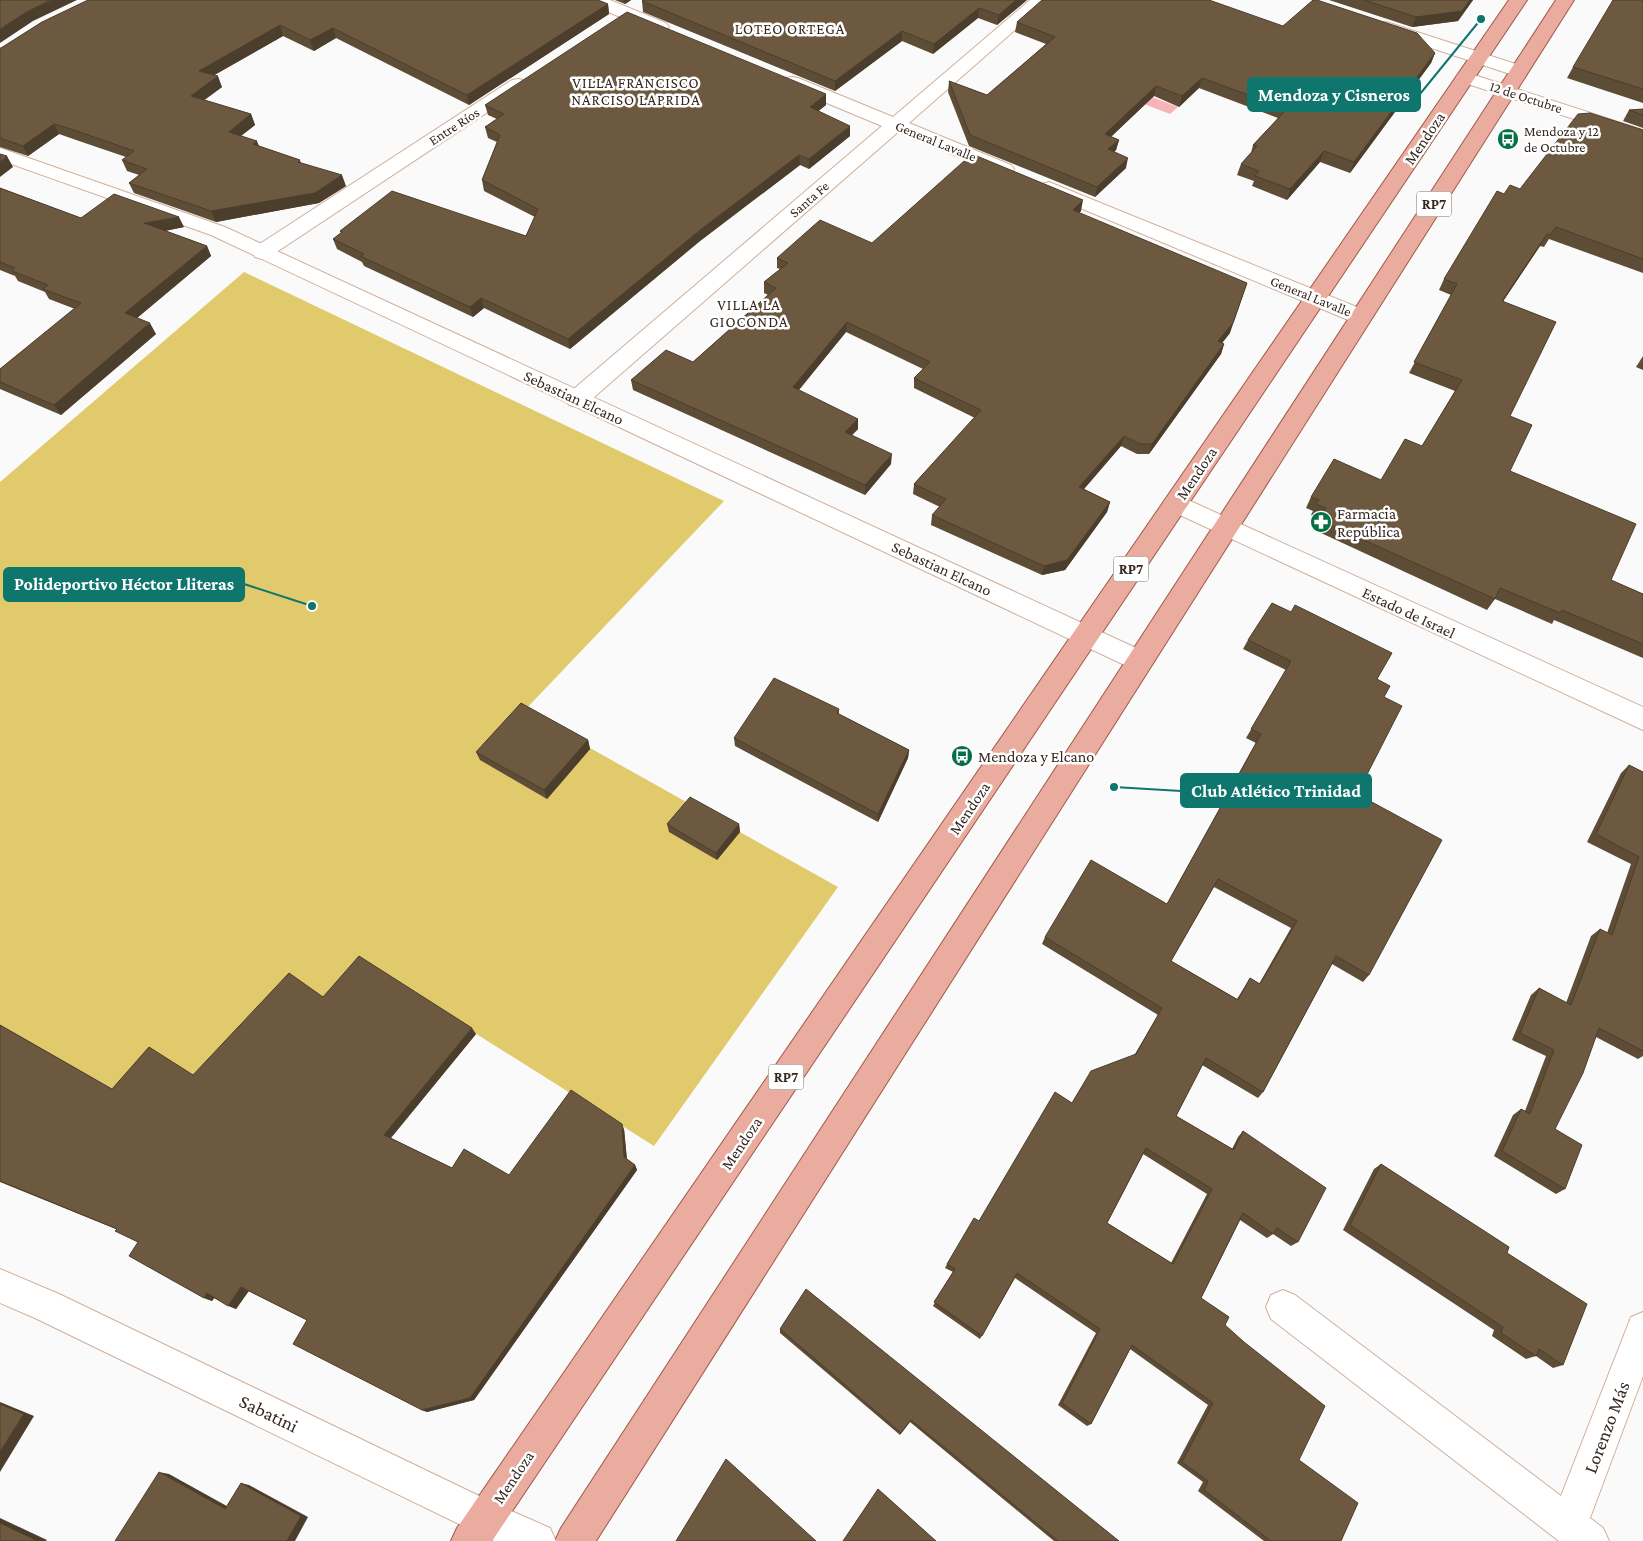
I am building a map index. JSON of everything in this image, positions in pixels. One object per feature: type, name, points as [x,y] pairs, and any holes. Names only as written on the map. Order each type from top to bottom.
[{"type":"main road","name":"Mendoza","points":[[478,1530],[1518,0]]},
{"type":"main road","name":"RP7","points":[[574,1541],[1565,0]]},
{"type":"street","points":[[595,0],[680,35]]},
{"type":"street","points":[[609,24],[646,0]]},
{"type":"street","name":"Santa Fe","points":[[577,398],[1040,0]]},
{"type":"street","points":[[1370,21],[1519,71]]},
{"type":"street","name":"Entre Ríos","points":[[262,252],[535,73]]},
{"type":"street","name":"General Lavalle","points":[[779,76],[1361,317]]},
{"type":"street","name":"12 de Octubre","points":[[1465,77],[1643,136]]},
{"type":"street","name":"Sebastian Elcano","points":[[0,154],[218,231],[1140,661]]},
{"type":"street","name":"Estado de Israel","points":[[1175,504],[1643,719]]},
{"type":"street","name":"Sabatini","points":[[0,1286],[48,1306],[478,1530],[537,1541]]},
{"type":"street","points":[[1283,1307],[1580,1533]]},
{"type":"street","name":"Lorenzo Más","points":[[1580,1533],[1643,1330]]},
{"type":"shaded area","points":[[1139,92],[1178,107],[1170,114],[1131,99]]},
{"type":"shaded area","points":[[244,272],[724,501],[524,711],[838,887],[654,1146],[364,963],[207,1141],[0,1026],[0,482]]},
{"type":"building","points":[[0,0],[51,0],[28,11],[0,29]]},
{"type":"building","points":[[88,0],[598,0],[608,4],[467,95],[333,28],[310,40],[280,25],[199,71],[218,76],[191,96],[251,114],[229,132],[257,141],[253,144],[300,160],[298,162],[342,175],[315,193],[211,211],[129,183],[147,169],[122,160],[134,151],[74,130],[54,124],[23,146],[0,138],[0,48],[42,22]]},
{"type":"building","points":[[643,0],[1016,0],[999,15],[979,8],[934,44],[902,31],[835,81]]},
{"type":"building","points":[[1042,0],[1209,0],[1283,26],[1313,0],[1317,0],[1417,33],[1435,53],[1354,162],[1324,151],[1290,189],[1255,176],[1259,171],[1241,164],[1257,146],[1253,145],[1287,109],[1202,78],[1182,96],[1156,86],[1105,134],[1119,140],[1108,149],[1128,158],[1097,187],[970,135],[949,81],[987,95],[1055,37],[1017,22]]},
{"type":"building","points":[[1364,0],[1470,0],[1462,11],[1416,17]]},
{"type":"building","points":[[1613,0],[1643,0],[1643,89],[1573,67]]},
{"type":"building","points":[[627,12],[826,94],[810,107],[850,126],[809,159],[799,155],[699,231],[568,339],[481,298],[470,307],[360,256],[364,254],[333,239],[342,232],[340,231],[392,191],[526,236],[538,209],[482,180],[500,135],[485,127],[504,114],[485,105]]},
{"type":"building","points":[[1643,109],[1643,115],[1629,110]]},
{"type":"building","points":[[1590,113],[1643,130],[1643,259],[1556,227],[1550,235],[1547,234],[1502,301],[1556,322],[1510,416],[1532,425],[1510,471],[1636,524],[1611,580],[1643,594],[1643,644],[1562,610],[1560,613],[1500,588],[1495,599],[1326,523],[1329,518],[1322,515],[1326,508],[1316,504],[1319,500],[1311,497],[1334,459],[1381,480],[1405,439],[1422,446],[1462,380],[1414,362],[1457,284],[1444,279],[1497,191],[1504,194],[1510,185],[1520,189],[1578,114]]},
{"type":"building","points":[[0,154],[7,156],[0,162]]},
{"type":"building","points":[[972,154],[1083,200],[1073,210],[1247,283],[1233,323],[1218,341],[1224,344],[1152,444],[1140,444],[1124,436],[1079,487],[1110,502],[1067,560],[1044,566],[932,515],[946,499],[914,484],[981,410],[914,378],[930,362],[847,322],[793,387],[858,419],[845,432],[892,454],[865,485],[631,380],[666,350],[693,362],[776,288],[764,282],[788,263],[777,258],[820,220],[872,243]]},
{"type":"building","points":[[0,188],[81,218],[114,194],[179,217],[144,223],[207,246],[125,313],[150,323],[54,405],[0,382],[0,369],[81,303],[43,289],[48,285],[12,271],[15,268],[0,262]]},
{"type":"building","points":[[1272,603],[1291,612],[1295,605],[1392,653],[1377,679],[1390,686],[1384,697],[1402,706],[1357,794],[1442,840],[1369,975],[1336,956],[1263,1092],[1206,1058],[1176,1116],[1234,1150],[1243,1131],[1326,1188],[1298,1242],[1277,1228],[1273,1234],[1243,1213],[1201,1298],[1229,1317],[1225,1325],[1244,1342],[1325,1406],[1299,1460],[1358,1503],[1341,1541],[1271,1541],[1204,1490],[1208,1481],[1182,1462],[1213,1403],[1132,1345],[1091,1424],[1062,1403],[1100,1329],[1017,1273],[982,1336],[934,1302],[955,1269],[947,1264],[974,1218],[979,1221],[1055,1092],[1072,1103],[1091,1071],[1136,1054],[1162,1008],[1045,937],[1091,860],[1167,904],[1261,734],[1251,729],[1291,661],[1248,640]],"holes":[[[1218,879],[1297,921],[1260,984],[1250,978],[1238,1000],[1171,961]],[[1146,1148],[1212,1189],[1173,1264],[1107,1223]]]},
{"type":"building","points":[[774,678],[839,709],[837,713],[909,750],[878,814],[734,738]]},
{"type":"building","points":[[521,703],[588,740],[544,790],[476,752]]},
{"type":"building","points":[[1629,765],[1643,772],[1643,1051],[1599,1028],[1583,1073],[1555,1129],[1582,1145],[1565,1189],[1502,1151],[1521,1109],[1530,1114],[1554,1050],[1520,1033],[1539,988],[1571,1005],[1600,929],[1612,935],[1639,857],[1596,834]]},
{"type":"building","points":[[690,797],[739,824],[716,853],[667,824]]},
{"type":"building","points":[[359,956],[472,1028],[384,1135],[452,1168],[464,1149],[509,1175],[571,1090],[622,1124],[624,1157],[635,1165],[470,1398],[422,1410],[293,1344],[307,1320],[241,1287],[228,1306],[207,1293],[204,1298],[129,1256],[138,1242],[115,1231],[117,1229],[0,1181],[0,1025],[112,1089],[149,1047],[193,1075],[289,973],[323,997]]},
{"type":"building","points":[[1381,1164],[1509,1247],[1507,1253],[1587,1304],[1563,1365],[1539,1349],[1536,1356],[1501,1333],[1503,1327],[1350,1225]]},
{"type":"building","points":[[806,1289],[1119,1541],[1058,1541],[911,1420],[901,1433],[780,1329]]},
{"type":"building","points":[[0,1404],[24,1414],[0,1452]]},
{"type":"building","points":[[726,1459],[816,1541],[676,1541]]},
{"type":"building","points":[[159,1472],[225,1509],[241,1483],[301,1516],[287,1541],[115,1541]]},
{"type":"building","points":[[878,1489],[936,1541],[843,1541]]},
{"type":"building","points":[[0,1523],[36,1540],[0,1541]]},
{"type":"place","name":"Mendoza y Cisneros","points":[[1481,19]]},
{"type":"place","name":"Mendoza y 12 de Octubre","points":[[1508,139]]},
{"type":"place","name":"Farmacia República","points":[[1321,522]]},
{"type":"place","name":"Polideportivo Héctor Lliteras","points":[[312,606]]},
{"type":"place","name":"Mendoza y Elcano","points":[[962,756]]},
{"type":"place","name":"Club Atlético Trinidad","points":[[1114,787]]},
{"type":"district","name":"LOTEO ORTEGA","points":[[790,29]]},
{"type":"district","name":"VILLA FRANCISCO NARCISO LAPRIDA","points":[[636,92]]},
{"type":"district","name":"VILLA LA GIOCONDA","points":[[749,314]]}]
